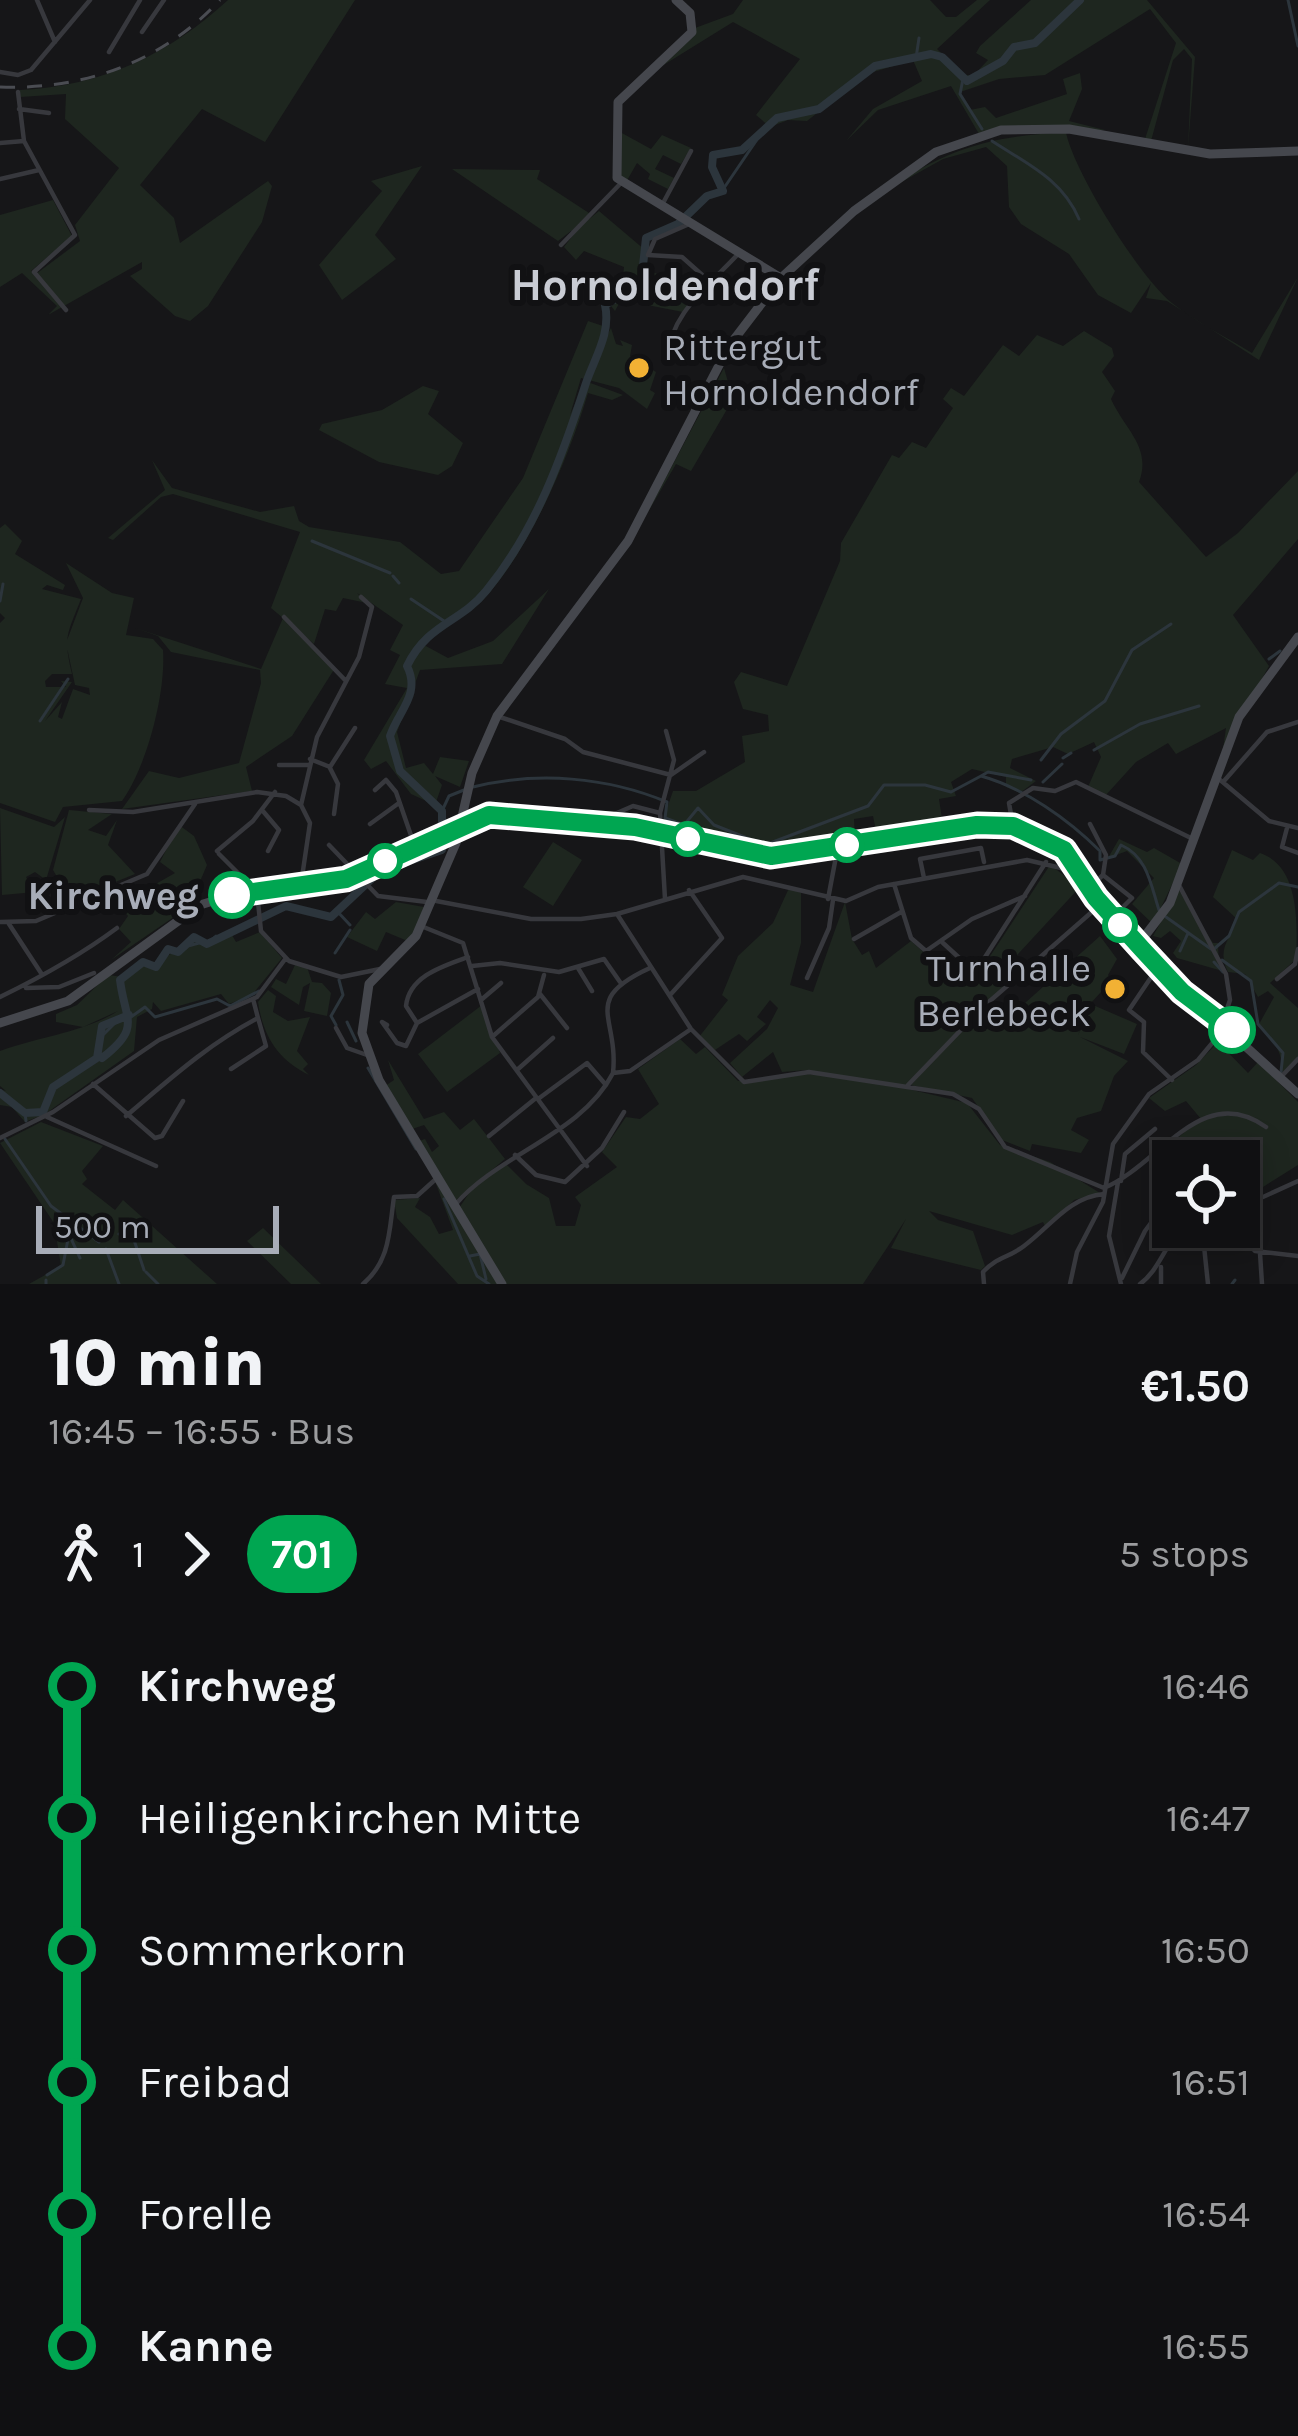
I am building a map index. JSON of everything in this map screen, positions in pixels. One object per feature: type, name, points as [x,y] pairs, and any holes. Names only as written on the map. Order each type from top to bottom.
[{"type":"main road","points":[[676,0],[690,13],[692,32],[615,108],[621,183],[778,280]]},
{"type":"main road","points":[[450,830],[464,807],[497,716],[629,539],[711,379],[778,280],[910,168],[982,135],[1050,127],[1177,151],[1298,151]]},
{"type":"main road","points":[[1137,944],[1149,933],[1177,886],[1251,697],[1298,637]]},
{"type":"main road","points":[[464,807],[473,819]]},
{"type":"main road","points":[[0,1023],[57,1008],[192,909],[239,893],[364,879],[450,830],[498,814],[660,832],[758,856],[971,826],[1013,826],[1064,850],[1101,904],[1158,967],[1298,1094]]},
{"type":"main road","points":[[450,830],[456,843],[421,926],[410,944],[380,969],[362,1007],[367,1055],[435,1179],[502,1284]]},
{"type":"street","points":[[37,0],[55,42]]},
{"type":"street","points":[[0,71],[19,75],[34,67],[90,0]]},
{"type":"street","points":[[109,52],[140,0]]},
{"type":"street","points":[[142,32],[164,0]]},
{"type":"street","points":[[19,75],[24,141],[75,235],[34,273],[66,310]]},
{"type":"street","points":[[19,109],[49,113]]},
{"type":"street","points":[[0,143],[24,141]]},
{"type":"street","points":[[662,205],[691,151]]},
{"type":"street","points":[[0,179],[39,170]]},
{"type":"street","points":[[561,245],[621,183]]},
{"type":"street","points":[[686,220],[655,239],[648,255],[684,258],[709,282]]},
{"type":"street","points":[[670,361],[674,335],[709,282],[739,253]]},
{"type":"street","points":[[301,888],[311,831],[302,806],[309,762],[359,657],[371,603],[362,597]]},
{"type":"street","points":[[284,617],[345,680]]},
{"type":"street","points":[[497,716],[565,739],[583,752],[670,775],[704,752]]},
{"type":"street","points":[[1298,722],[1267,732],[1219,779],[1243,803],[1287,828],[1298,828]]},
{"type":"street","points":[[330,767],[355,728]]},
{"type":"street","points":[[665,899],[660,813],[674,760],[666,731]]},
{"type":"street","points":[[279,765],[309,762],[330,767]]},
{"type":"street","points":[[330,767],[338,784],[334,814]]},
{"type":"street","points":[[375,790],[388,781],[415,847]]},
{"type":"street","points":[[1013,826],[1007,805],[1037,787],[1055,791],[1069,782],[1081,783],[1193,839]]},
{"type":"street","points":[[88,810],[133,812],[275,792],[302,806]]},
{"type":"street","points":[[239,893],[242,877],[218,853],[275,792]]},
{"type":"street","points":[[370,824],[399,803]]},
{"type":"street","points":[[0,922],[36,921],[148,874],[194,804]]},
{"type":"street","points":[[502,810],[610,816],[633,806],[660,813]]},
{"type":"street","points":[[262,811],[279,830],[268,851]]},
{"type":"street","points":[[329,845],[385,899],[531,919],[617,914],[689,890],[753,876],[830,899],[985,865],[1046,862],[1091,889],[1103,875],[1106,857],[1090,824]]},
{"type":"street","points":[[1287,828],[1282,847],[1298,853]]},
{"type":"street","points":[[807,978],[829,928],[838,846]]},
{"type":"street","points":[[924,878],[920,859],[981,848],[985,865]]},
{"type":"street","points":[[944,943],[966,964],[980,965],[1046,862]]},
{"type":"street","points":[[1103,875],[1132,898],[1113,918]]},
{"type":"street","points":[[894,884],[910,938],[921,949],[944,943],[972,919],[1024,896]]},
{"type":"street","points":[[1070,1284],[1077,1252],[1104,1191],[1111,1148],[1141,1102],[1198,1060],[1225,1023],[1230,995],[1226,974],[1202,921],[1177,886]]},
{"type":"street","points":[[670,995],[722,938],[689,890]]},
{"type":"street","points":[[257,892],[259,918],[286,958],[344,977],[380,969]]},
{"type":"street","points":[[908,1087],[982,1007],[1101,904]]},
{"type":"street","points":[[854,939],[902,912]]},
{"type":"street","points":[[617,914],[691,1029],[749,1084],[800,1072],[961,1097],[979,1109],[1006,1147],[1051,1161],[1104,1191]]},
{"type":"street","points":[[9,924],[41,973]]},
{"type":"street","points":[[421,926],[456,937],[472,966],[492,1036],[587,1166]]},
{"type":"street","points":[[26,988],[41,973],[72,961],[117,928]]},
{"type":"street","points":[[1277,980],[1294,964],[1298,949]]},
{"type":"street","points":[[417,1023],[403,998],[424,977],[468,957]]},
{"type":"street","points":[[0,1138],[46,1116],[158,1040],[253,999],[286,958]]},
{"type":"street","points":[[472,966],[500,963],[544,973],[604,959],[620,982]]},
{"type":"street","points":[[1158,967],[1129,1008],[1144,1022],[1143,1052],[1172,1080]]},
{"type":"street","points":[[578,968],[592,991]]},
{"type":"street","points":[[455,1204],[606,1085],[614,1073],[605,1009],[620,982],[650,968]]},
{"type":"street","points":[[0,997],[26,988],[63,987],[94,973]]},
{"type":"street","points":[[492,1036],[540,994],[544,973]]},
{"type":"street","points":[[481,1000],[501,983]]},
{"type":"street","points":[[387,1025],[399,1045],[410,1041],[417,1023],[478,988]]},
{"type":"street","points":[[540,994],[567,1028]]},
{"type":"street","points":[[231,1069],[266,1046],[253,999]]},
{"type":"street","points":[[126,1116],[186,1060],[258,1018]]},
{"type":"street","points":[[336,1028],[347,1048],[367,1055]]},
{"type":"street","points":[[614,1073],[630,1071],[691,1029]]},
{"type":"street","points":[[517,1070],[553,1038]]},
{"type":"street","points":[[1281,1078],[1298,1058]]},
{"type":"street","points":[[489,1136],[587,1063],[606,1085]]},
{"type":"street","points":[[93,1084],[145,1133],[160,1138],[183,1102]]},
{"type":"street","points":[[515,1155],[536,1175],[556,1183],[587,1166],[623,1112]]},
{"type":"street","points":[[984,1284],[984,1270],[1000,1257],[1022,1248],[1075,1202],[1120,1182],[1192,1123],[1215,1112],[1246,1115],[1266,1127]]},
{"type":"street","points":[[46,1116],[156,1166]]},
{"type":"street","points":[[1121,1281],[1109,1236],[1124,1155],[1155,1129]]},
{"type":"street","points":[[363,1284],[375,1274],[391,1239],[394,1196],[417,1196],[435,1179]]},
{"type":"street","points":[[1260,1198],[1298,1180]]},
{"type":"street","points":[[1121,1281],[1152,1222]]},
{"type":"street","points":[[1161,1284],[1167,1248]]},
{"type":"street","points":[[1204,1248],[1208,1284]]},
{"type":"street","points":[[1252,1248],[1298,1256]]},
{"type":"street","points":[[1260,1253],[1262,1284]]},
{"type":"street","points":[[1140,1284],[1161,1267]]},
{"type":"shaded area","points":[[228,0],[355,0],[265,142],[202,109],[140,185],[174,218],[180,243],[268,181],[272,186],[262,222],[208,306],[190,321],[175,316],[130,276],[142,269],[142,262],[48,315],[57,306],[22,273],[0,287],[0,215],[53,200],[72,236],[31,271],[36,274],[80,241],[75,225],[119,168],[65,119],[66,94],[20,97],[20,90],[79,82],[132,64],[182,37]]},
{"type":"shaded area","points":[[743,0],[930,0],[946,17],[956,17],[977,0],[990,0],[937,49],[962,74],[973,76],[988,60],[976,53],[980,46],[1031,0],[1147,0],[1195,57],[1188,148],[1192,59],[1184,49],[1173,60],[1151,141],[1145,139],[1176,43],[1150,9],[1045,75],[999,79],[960,92],[970,110],[985,107],[996,118],[1067,94],[1063,79],[1080,73],[1082,89],[1069,121],[1105,130],[979,134],[951,86],[878,110],[846,141],[873,109],[922,81],[913,60],[867,74],[807,121],[788,120],[770,127],[756,115],[800,59],[733,22],[662,66],[695,28],[733,14]]},
{"type":"shaded area","points":[[620,132],[651,149],[662,135],[691,148],[681,164],[663,155],[655,169],[674,178],[668,189],[648,179],[650,174],[637,163],[625,184],[620,179]]},
{"type":"shaded area","points":[[1066,133],[1096,200],[1128,250],[1159,291],[1186,313],[1167,301],[1146,298],[1151,283],[1131,313],[1098,295],[1069,254],[1021,224],[1009,207],[1007,166],[986,147],[943,159],[880,194],[924,166],[968,148],[1014,137]]},
{"type":"shaded area","points":[[422,166],[375,235],[396,259],[342,300],[319,265],[382,191],[371,181]]},
{"type":"shaded area","points":[[452,169],[540,170],[537,179],[589,213],[589,219],[599,211],[645,250],[647,270],[698,289],[683,312],[642,304],[644,296],[635,292],[623,296],[615,311],[607,301],[622,285],[624,267],[584,251],[576,260],[564,247],[574,234],[571,231],[558,241]]},
{"type":"shaded area","points":[[1298,277],[1259,360],[1205,325],[1252,353]]},
{"type":"shaded area","points":[[588,321],[606,327],[601,347],[611,328],[616,344],[623,346],[620,340],[632,345],[630,356],[656,372],[650,390],[655,393],[647,409],[619,388],[581,378],[570,415],[585,381],[623,395],[612,400],[588,393],[559,474],[516,556],[483,600],[424,645],[448,658],[493,641],[549,589],[502,664],[420,670],[397,732],[406,768],[424,763],[433,774],[440,757],[469,761],[460,787],[435,776],[442,785],[435,805],[411,794],[386,761],[371,769],[364,760],[407,688],[385,684],[400,655],[390,650],[403,625],[357,593],[367,603],[343,598],[336,611],[325,609],[314,644],[271,608],[300,532],[173,494],[161,497],[113,540],[108,538],[165,490],[152,460],[172,488],[260,512],[294,506],[299,521],[309,527],[400,542],[441,574],[459,571],[523,478]]},
{"type":"shaded area","points":[[1084,331],[1112,348],[1114,356],[1102,372],[1115,391],[1111,399],[1140,449],[1139,482],[1206,557],[1238,533],[1298,471],[1298,539],[1233,615],[1269,666],[1223,749],[1226,728],[1176,754],[1168,743],[1136,762],[1105,796],[1088,787],[1101,757],[1094,742],[1068,754],[1053,747],[1012,759],[1010,768],[1036,781],[1020,793],[1006,787],[1006,777],[972,769],[951,782],[956,796],[939,799],[943,825],[877,835],[873,816],[854,819],[855,840],[757,852],[741,835],[708,830],[705,842],[678,835],[680,827],[663,820],[673,791],[696,791],[745,762],[742,736],[769,731],[768,715],[743,709],[734,682],[741,672],[787,686],[840,561],[841,543],[892,455],[899,458],[912,442],[926,448],[953,408],[943,399],[951,388],[964,396],[1003,345],[1019,356],[1037,335],[1063,346]]},
{"type":"shaded area","points":[[724,368],[733,399],[691,471],[676,464],[644,519]]},
{"type":"shaded area","points":[[423,386],[439,391],[428,414],[463,443],[452,466],[438,475],[379,462],[319,430],[322,424],[382,410]]},
{"type":"shaded area","points":[[5,524],[22,541],[15,554],[65,585],[63,590],[47,585],[42,589],[81,599],[68,639],[83,598],[66,563],[112,593],[134,598],[126,635],[153,639],[163,650],[153,728],[122,801],[63,807],[55,822],[0,803],[0,623],[5,618],[0,613],[0,528]],"holes":[[[68,650],[75,685],[89,688],[90,695],[73,689],[62,719],[58,717],[62,702],[45,721],[72,682],[61,681],[66,687],[46,687],[45,681],[52,674],[72,674]]]},
{"type":"shaded area","points":[[283,618],[335,668],[292,736],[246,767],[252,791],[122,809],[149,771],[179,778],[239,763],[261,683],[260,670],[171,652],[158,636],[135,628],[261,669]]},
{"type":"shaded area","points":[[0,808],[54,827],[65,817],[46,880],[35,872],[26,877],[35,892],[2,895]]},
{"type":"shaded area","points":[[69,810],[112,814],[88,830],[106,836],[117,820],[108,845],[135,874],[71,900],[53,870]]},
{"type":"shaded area","points":[[179,825],[194,836],[207,865],[198,886],[180,902],[187,908],[111,960],[131,942],[119,929],[128,916],[119,905],[175,873],[160,862]]},
{"type":"shaded area","points":[[1119,839],[1147,852],[1154,848],[1182,864],[1153,924],[1132,904],[1154,878],[1127,851],[1108,858]]},
{"type":"shaded area","points":[[553,842],[582,860],[553,906],[523,887]]},
{"type":"shaded area","points":[[1232,850],[1253,860],[1260,853],[1273,860],[1293,895],[1296,959],[1270,983],[1298,1008],[1298,1057],[1282,1073],[1278,1049],[1258,1026],[1274,997],[1268,991],[1258,997],[1245,974],[1228,972],[1225,963],[1224,950],[1237,919],[1213,897]]},
{"type":"shaded area","points":[[1050,865],[1080,887],[1006,967],[1010,981],[904,1088],[967,1103],[1000,1145],[1050,1162],[1100,1193],[1074,1200],[1046,1228],[1043,1222],[1012,1235],[929,1211],[938,1220],[973,1231],[985,1266],[981,1270],[891,1248],[906,1219],[863,1284],[506,1284],[459,1208],[472,1189],[505,1163],[549,1198],[556,1226],[575,1226],[581,1205],[575,1197],[617,1167],[602,1152],[626,1117],[640,1119],[659,1104],[638,1069],[680,1039],[696,1054],[705,1047],[738,1081],[798,1073],[868,1080],[807,1070],[782,1072],[773,1052],[742,1077],[730,1063],[767,1029],[778,1008],[770,1000],[757,1017],[766,1024],[747,1041],[739,1034],[715,1050],[699,1037],[728,1000],[722,995],[738,956],[773,923],[789,888],[801,893],[801,943],[790,985],[813,992],[845,902],[852,939],[862,955],[869,951],[876,968],[911,941],[960,984],[971,973],[977,976]]},
{"type":"shaded area","points":[[1179,890],[1213,943],[1218,943],[1219,970],[1177,958],[1173,953],[1181,941],[1170,931],[1161,938],[1153,936]]},
{"type":"shaded area","points":[[396,902],[424,907],[410,942],[386,932],[377,951],[347,937],[366,912],[375,919]]},
{"type":"shaded area","points":[[260,932],[282,958],[252,995],[229,1004],[221,994],[161,1011],[153,1002],[152,1009],[137,1017],[134,1051],[45,1114],[25,1122],[12,1107],[0,1105],[0,1089],[6,1091],[0,1086],[0,1051],[83,1027],[56,1022],[56,1014],[77,1005],[108,975],[124,977],[136,965],[158,962],[194,939],[203,943],[232,935],[236,942]]},
{"type":"shaded area","points":[[1100,936],[1117,959],[1108,975],[1111,981],[1090,1004],[1078,1035],[1093,1005],[1137,1024],[1124,1054],[1080,1037],[1128,1061],[1114,1076],[1101,1111],[1077,1118],[1071,1130],[1089,1140],[1081,1153],[1032,1144],[1030,1151],[1002,1140],[972,1098],[911,1085],[984,1006],[1000,1016],[1015,1012]]},
{"type":"shaded area","points":[[295,965],[307,967],[312,982],[322,983],[331,993],[327,1016],[304,1011],[310,983],[303,987],[299,1005],[271,987],[276,979],[286,984]]},
{"type":"shaded area","points":[[268,990],[276,996],[273,1012],[288,1021],[310,1017],[297,1051],[308,1064],[303,1069],[309,1075],[289,1062],[268,1036],[258,1002]]},
{"type":"shaded area","points":[[482,1005],[500,1053],[447,1092],[418,1054]]},
{"type":"shaded area","points":[[1218,1042],[1248,1073],[1258,1062],[1298,1102],[1298,1165],[1263,1187],[1260,1140],[1175,1140],[1201,1119],[1186,1101],[1165,1111],[1149,1098],[1196,1065]]},
{"type":"shaded area","points":[[388,1060],[424,1119],[444,1112],[460,1130],[474,1119],[505,1159],[456,1200],[419,1141],[425,1139],[432,1152],[439,1146],[424,1125],[412,1129],[385,1086],[394,1080]]},
{"type":"shaded area","points":[[41,1122],[103,1146],[82,1171],[87,1179],[82,1184],[115,1210],[123,1200],[217,1284],[29,1284],[61,1266],[54,1223],[0,1143]]},
{"type":"shaded area","points":[[435,1181],[501,1284],[458,1284],[397,1218],[394,1200],[420,1198],[415,1207],[430,1217],[439,1234],[453,1230]]},
{"type":"shaded area","points":[[263,1228],[321,1284],[291,1284],[247,1241]]},
{"type":"waterway","points":[[102,1058],[127,1031],[120,980],[143,962],[156,967],[168,949],[178,952],[194,937],[207,944],[286,906],[331,917],[380,871],[442,850],[442,811],[400,771],[390,736],[410,694],[407,666],[434,632],[486,591],[519,543],[557,465],[602,344],[605,305],[641,284],[646,238],[678,224],[707,196],[723,191],[712,167],[713,155],[742,150],[777,118],[819,109],[875,66],[931,54],[942,57],[967,81],[1003,61],[1014,47],[1035,43],[1080,0]]},
{"type":"waterway","points":[[1288,0],[1298,46]]},
{"type":"waterway","points":[[916,58],[919,38]]},
{"type":"waterway","points":[[963,79],[960,94],[982,129]]},
{"type":"waterway","points":[[724,188],[756,141]]},
{"type":"waterway","points":[[992,141],[1053,183],[1079,219]]},
{"type":"waterway","points":[[312,541],[390,573]]},
{"type":"waterway","points":[[393,576],[399,583]]},
{"type":"waterway","points":[[0,601],[3,584]]},
{"type":"waterway","points":[[411,599],[444,621]]},
{"type":"waterway","points":[[1041,760],[1061,734],[1105,701],[1132,650],[1171,624]]},
{"type":"waterway","points":[[1269,659],[1280,651]]},
{"type":"waterway","points":[[40,721],[68,679]]},
{"type":"waterway","points":[[1094,750],[1140,724],[1199,706]]},
{"type":"waterway","points":[[1063,758],[1071,753]]},
{"type":"waterway","points":[[1043,782],[1062,764]]},
{"type":"waterway","points":[[981,776],[988,772],[1031,780]]},
{"type":"waterway","points":[[473,787],[522,779],[596,782],[667,802],[665,818],[684,825],[698,808],[714,825],[765,845],[868,806],[884,785],[925,785],[951,792],[981,776],[1013,788],[1060,816],[1100,851],[1100,860],[1115,856],[1121,845],[1130,850],[1147,873],[1159,910]]},
{"type":"waterway","points":[[442,811],[449,796],[464,790]]},
{"type":"waterway","points":[[1214,949],[1229,936],[1239,912],[1279,883],[1298,887]]},
{"type":"waterway","points":[[336,910],[350,925]]},
{"type":"waterway","points":[[1166,917],[1211,949]]},
{"type":"waterway","points":[[335,953],[350,930]]},
{"type":"waterway","points":[[1180,951],[1188,933]]},
{"type":"waterway","points":[[207,944],[216,936]]},
{"type":"waterway","points":[[188,946],[199,943]]},
{"type":"waterway","points":[[178,952],[186,948]]},
{"type":"waterway","points":[[1222,960],[1251,981],[1258,1024],[1283,1053],[1281,1072]]},
{"type":"waterway","points":[[1214,962],[1223,972]]},
{"type":"waterway","points":[[336,1025],[331,1016],[343,995],[339,980]]},
{"type":"waterway","points":[[131,1017],[145,1007],[155,1017],[217,999],[230,1006],[259,991]]},
{"type":"waterway","points":[[0,1093],[25,1113],[43,1112],[53,1087],[97,1058],[102,1026],[129,1015]]},
{"type":"waterway","points":[[104,1034],[122,1016]]},
{"type":"waterway","points":[[347,1022],[356,1041]]},
{"type":"waterway","points":[[93,1063],[98,1057]]},
{"type":"waterway","points":[[368,1068],[416,1149]]},
{"type":"waterway","points":[[53,1087],[68,1077]]},
{"type":"waterway","points":[[25,1113],[26,1121]]},
{"type":"waterway","points":[[5,1139],[51,1206],[99,1242]]},
{"type":"waterway","points":[[444,1199],[477,1276],[489,1284]]},
{"type":"waterway","points":[[69,1234],[80,1258]]},
{"type":"waterway","points":[[47,1275],[63,1265],[69,1234]]},
{"type":"waterway","points":[[119,1234],[133,1237],[144,1270]]},
{"type":"waterway","points":[[106,1249],[119,1284]]},
{"type":"waterway","points":[[470,1256],[480,1254],[486,1279]]},
{"type":"waterway","points":[[146,1272],[158,1284]]},
{"type":"waterway","points":[[1232,1284],[1235,1280]]},
{"type":"railway","points":[[0,87],[62,83],[120,68],[173,40],[220,0]]},
{"type":"bus line","name":"701","points":[[232,895],[346,879],[489,815],[635,827],[771,856],[977,825],[1013,826],[1047,838],[1064,850],[1082,870],[1096,898],[1182,992],[1232,1030]]},
{"type":"place","name":"Rittergut Hornoldendorf","points":[[639,368]]},
{"type":"place","name":"Kirchweg","points":[[232,895]]},
{"type":"place","name":"Turnhalle Berlebeck","points":[[1115,989]]},
{"type":"district","name":"Hornoldendorf","points":[[665,284]]}]
